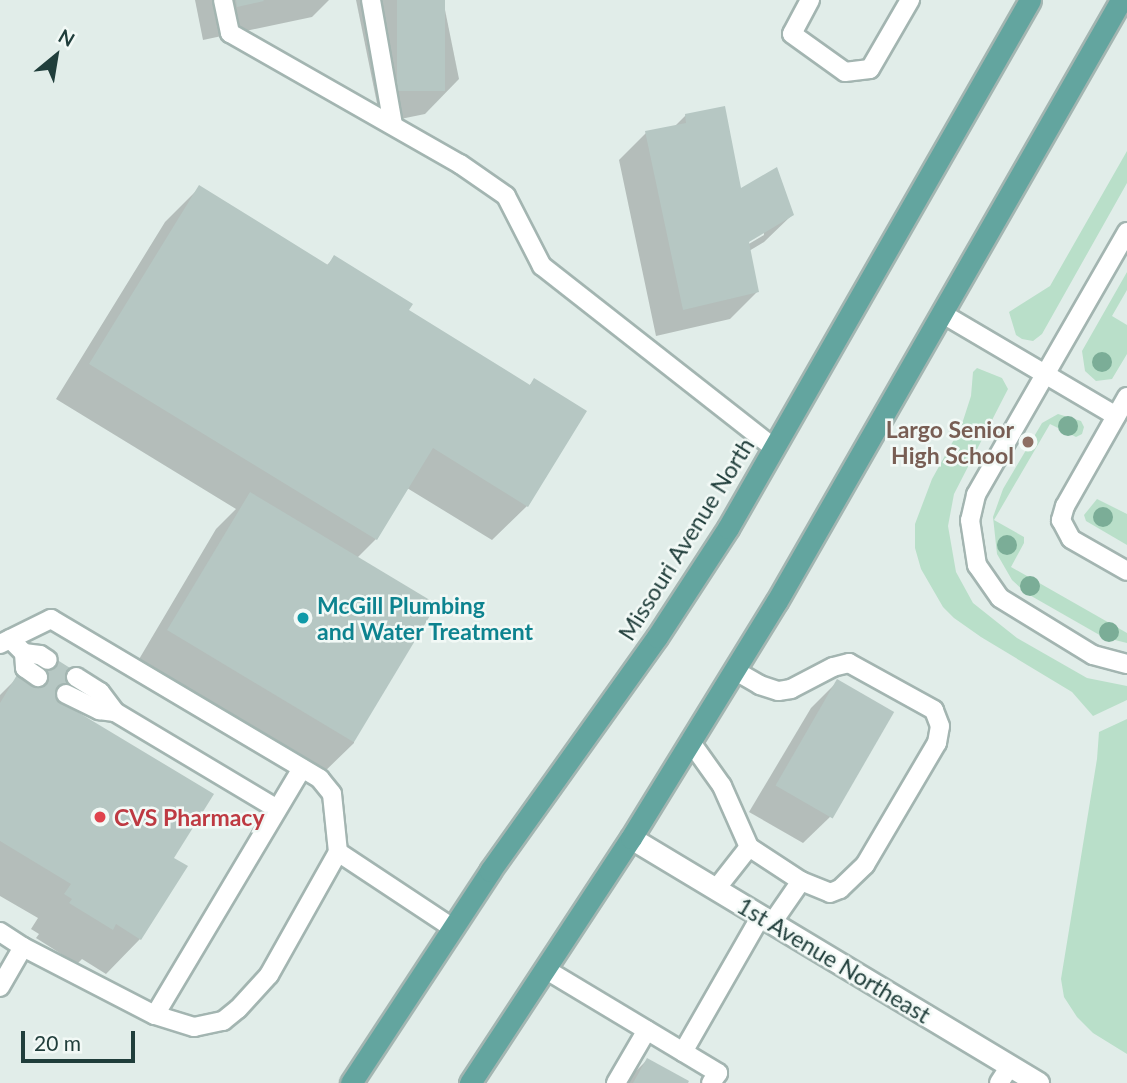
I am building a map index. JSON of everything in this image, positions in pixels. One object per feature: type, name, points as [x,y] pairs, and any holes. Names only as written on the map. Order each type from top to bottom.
[{"type":"main road","name":"Missouri Avenue North","points":[[351,1083],[453,929],[657,637],[728,528],[1030,0]]},
{"type":"main road","points":[[470,1083],[631,838],[734,670],[943,314],[1121,0]]},
{"type":"street","name":"1st Avenue Northeast","points":[[631,838],[767,920],[1005,1075],[1038,1083]]},
{"type":"lane","points":[[223,0],[230,33],[460,164],[506,196],[542,266],[774,448]]},
{"type":"lane","points":[[371,0],[393,125]]},
{"type":"lane","points":[[810,0],[792,34],[845,72],[870,69],[910,0]]},
{"type":"lane","points":[[1127,232],[976,495],[970,520],[975,557],[987,583],[1006,604],[1093,655],[1127,664]]},
{"type":"lane","points":[[943,314],[1116,416]]},
{"type":"lane","points":[[1127,397],[1065,506],[1061,520],[1071,539],[1127,571]]},
{"type":"lane","points":[[0,932],[23,947],[155,1015],[194,1027],[223,1021],[270,975],[338,852],[332,794],[320,779],[51,619],[5,641]]},
{"type":"lane","points":[[5,641],[24,653],[40,655],[48,660]]},
{"type":"lane","points":[[24,653],[25,668],[38,677]]},
{"type":"lane","points":[[690,741],[722,786],[749,847],[801,881],[830,893],[840,889],[865,865],[937,743],[940,726],[934,710],[917,698],[849,663],[833,667],[791,689],[778,691],[760,685],[734,670]]},
{"type":"lane","points":[[76,677],[100,692],[115,712],[278,809]]},
{"type":"lane","points":[[66,694],[99,710],[115,712]]},
{"type":"lane","points":[[155,1015],[302,768]]},
{"type":"lane","points":[[716,890],[749,847]]},
{"type":"lane","points":[[338,852],[453,929]]},
{"type":"lane","points":[[683,1052],[767,920],[801,881]]},
{"type":"lane","points":[[0,987],[23,947]]},
{"type":"lane","points":[[545,969],[683,1052],[714,1078]]},
{"type":"lane","points":[[616,1083],[647,1030]]},
{"type":"green space","points":[[1127,151],[1127,183],[1042,334],[1033,341],[1022,339],[1016,335],[1009,312],[1050,286]]},
{"type":"green space","points":[[1127,272],[1127,290],[1112,316],[1127,325],[1127,354],[1112,379],[1096,381],[1085,371],[1082,351]]},
{"type":"green space","points":[[977,368],[1002,378],[1008,389],[954,494],[948,526],[956,572],[973,603],[1017,638],[1087,678],[1127,686],[1127,700],[1093,716],[1072,692],[954,618],[943,607],[921,569],[915,548],[915,524],[932,479],[961,427],[971,396],[973,372]]},
{"type":"green space","points":[[1058,414],[1081,421],[1084,427],[1082,434],[1076,437],[1050,424],[994,520],[1024,537],[1024,543],[1011,567],[1127,633],[1127,643],[1103,637],[1026,593],[1012,580],[997,554],[993,517],[1003,489],[1042,423]]},
{"type":"green space","points":[[1097,499],[1127,514],[1127,545],[1086,521],[1084,515]]},
{"type":"green space","points":[[1127,719],[1127,1054],[1093,1033],[1077,1017],[1064,997],[1061,979],[1097,759],[1099,732]]},
{"type":"building","points":[[236,0],[263,0],[264,1],[237,7]]},
{"type":"building","points":[[397,0],[445,0],[445,91],[397,91]]},
{"type":"building","points":[[725,106],[741,188],[777,167],[794,215],[749,242],[759,292],[683,310],[645,131],[686,123],[685,114]]},
{"type":"building","points":[[199,185],[328,265],[334,255],[413,304],[409,310],[530,385],[534,378],[587,411],[528,507],[433,448],[377,540],[89,364]]},
{"type":"building","name":"McGill Plumbing and Water Treatment","points":[[250,492],[437,604],[354,742],[167,630]]},
{"type":"building","name":"CVS Pharmacy","points":[[51,656],[78,673],[61,702],[214,794],[174,858],[188,866],[141,940],[116,924],[113,930],[69,903],[72,899],[64,894],[71,884],[0,841],[0,703],[17,675],[32,686]]},
{"type":"building","points":[[837,679],[894,712],[833,819],[776,786]]},
{"type":"building","points":[[647,1058],[689,1081],[688,1083],[633,1083]]},
{"type":"place","name":"Largo Senior High School","points":[[1028,442]]},
{"type":"place","name":"McGill Plumbing and Water Treatment","points":[[303,618]]},
{"type":"place","name":"CVS Pharmacy","points":[[100,817]]}]
